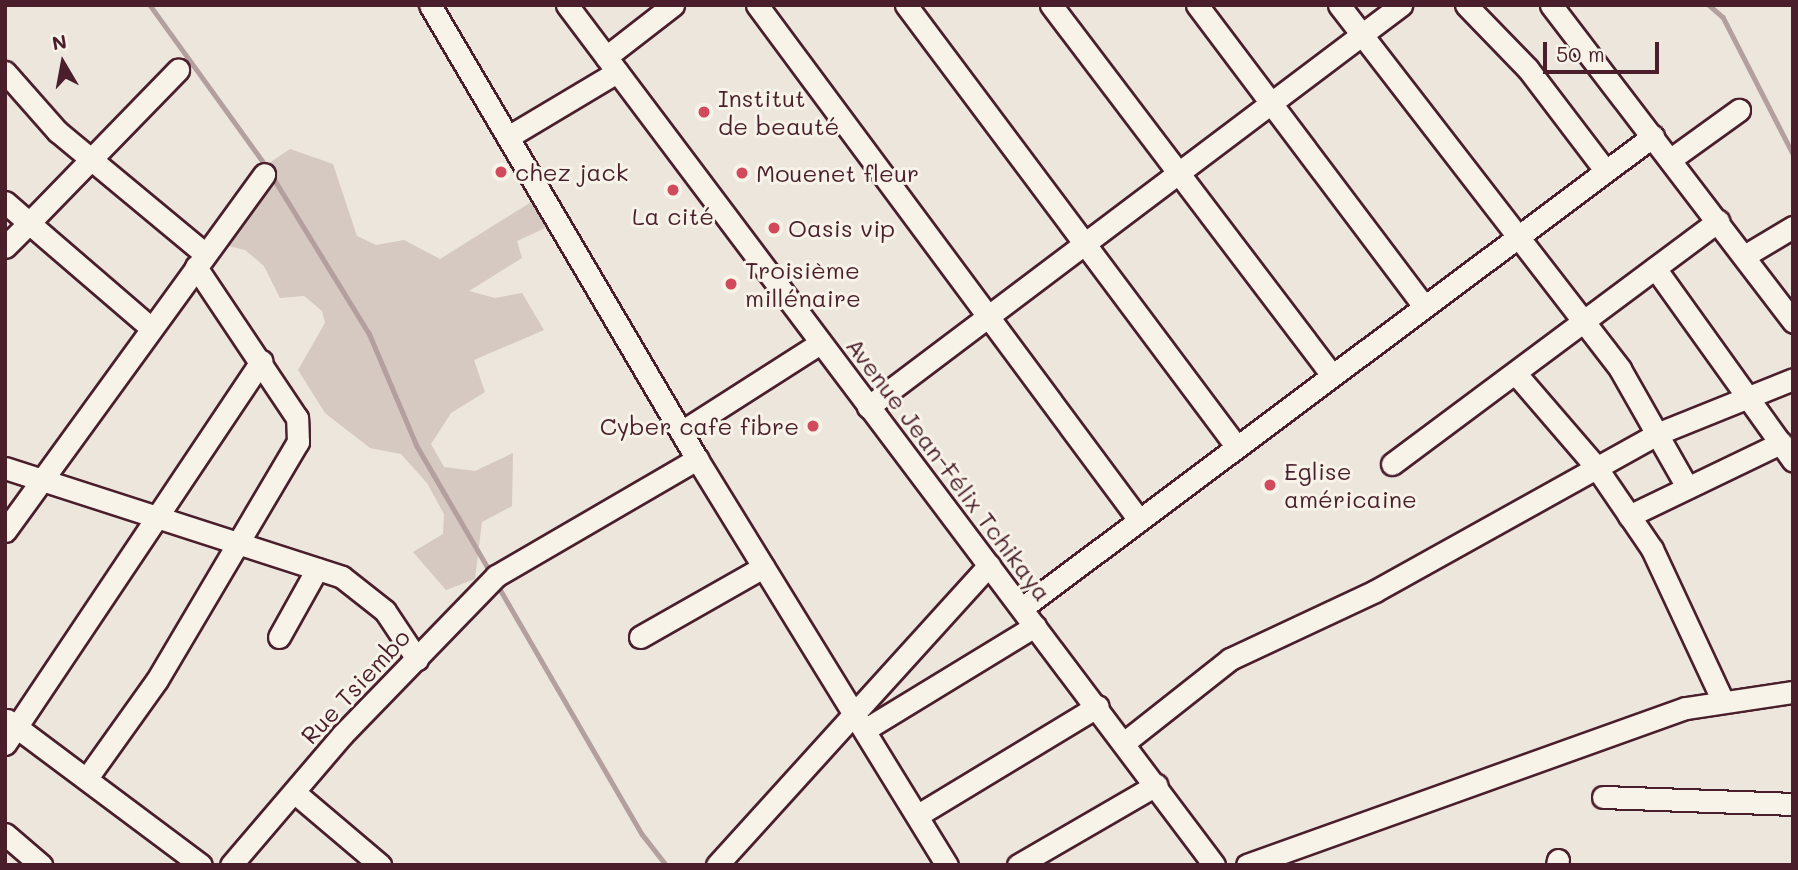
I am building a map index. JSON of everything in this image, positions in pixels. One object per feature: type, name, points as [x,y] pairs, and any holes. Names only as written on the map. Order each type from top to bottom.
[{"type":"street","points":[[430,5],[697,459],[861,720],[947,865]]},
{"type":"street","name":"Avenue Jean-Félix Tchikaya","points":[[567,5],[868,407],[1098,706],[1214,865]]},
{"type":"street","points":[[508,137],[612,64],[673,5]]},
{"type":"street","points":[[757,5],[1139,520]]},
{"type":"street","points":[[906,5],[1236,446]]},
{"type":"street","points":[[1051,5],[1331,374]]},
{"type":"street","points":[[1197,5],[1266,105],[1424,306]]},
{"type":"street","points":[[1339,5],[1515,240],[1620,369],[1659,433],[1686,485]]},
{"type":"street","points":[[868,407],[1266,105],[1362,38],[1401,5]]},
{"type":"street","points":[[1466,5],[1528,69],[1605,170]]},
{"type":"street","points":[[1562,9],[1653,136],[1746,255],[1793,322]]},
{"type":"street","points":[[5,247],[178,70]]},
{"type":"street","points":[[5,72],[33,110],[94,158],[201,260],[300,430],[157,680],[87,778]]},
{"type":"street","points":[[1671,159],[1739,110]]},
{"type":"street","points":[[1022,608],[1331,374],[1653,136]]},
{"type":"street","points":[[5,531],[150,327],[264,174]]},
{"type":"street","points":[[5,202],[150,327]]},
{"type":"street","points":[[1392,464],[1517,374],[1718,221]]},
{"type":"street","points":[[1746,255],[1793,228]]},
{"type":"street","points":[[1629,516],[1686,485],[1787,452],[1654,268]]},
{"type":"street","points":[[681,432],[820,343]]},
{"type":"street","points":[[201,865],[87,778],[9,730],[261,361]]},
{"type":"street","points":[[1517,374],[1596,467],[1629,516],[1668,580],[1722,699]]},
{"type":"street","points":[[1125,742],[1230,659],[1376,591],[1659,433],[1747,394],[1793,379]]},
{"type":"street","name":"Rue Tsiembo","points":[[231,865],[294,792],[417,659],[527,553],[697,459]]},
{"type":"street","points":[[5,468],[317,569],[363,590],[417,659]]},
{"type":"street","points":[[717,865],[861,720],[989,565]]},
{"type":"street","points":[[640,637],[763,567]]},
{"type":"street","points":[[279,637],[317,569]]},
{"type":"street","points":[[861,720],[1035,626]]},
{"type":"street","points":[[1247,865],[1551,752],[1722,699],[1793,692]]},
{"type":"street","points":[[918,815],[1098,706]]},
{"type":"street","points":[[1018,865],[1156,786]]},
{"type":"street","points":[[294,792],[380,865]]},
{"type":"street","points":[[1603,797],[1793,804]]},
{"type":"street","points":[[5,834],[41,865]]},
{"type":"shaded area","points":[[290,149],[333,164],[357,236],[376,245],[404,240],[440,259],[541,196],[556,223],[517,241],[522,258],[469,291],[495,298],[522,293],[544,330],[474,360],[485,392],[451,413],[431,444],[444,467],[475,471],[513,453],[512,506],[482,522],[475,579],[446,590],[413,552],[443,534],[444,514],[427,483],[401,454],[370,448],[325,413],[298,370],[325,323],[322,311],[304,296],[280,298],[264,266],[245,250],[212,242],[259,170]]},
{"type":"waterway","points":[[150,5],[267,167]]},
{"type":"waterway","points":[[1709,5],[1723,17],[1793,154]]},
{"type":"waterway","points":[[271,174],[369,333],[417,446],[491,573]]},
{"type":"waterway","points":[[497,584],[642,834],[666,865]]},
{"type":"place","name":"Institut de beauté","points":[[704,112]]},
{"type":"place","name":"chez jack","points":[[501,172]]},
{"type":"place","name":"Mouenet fleur","points":[[742,173]]},
{"type":"place","name":"La cité","points":[[673,190]]},
{"type":"place","name":"Oasis vip","points":[[774,228]]},
{"type":"place","name":"Troisième millénaire","points":[[731,284]]},
{"type":"place","name":"Cyber cafe fibre","points":[[813,426]]},
{"type":"place","name":"Eglise américaine","points":[[1270,485]]}]
